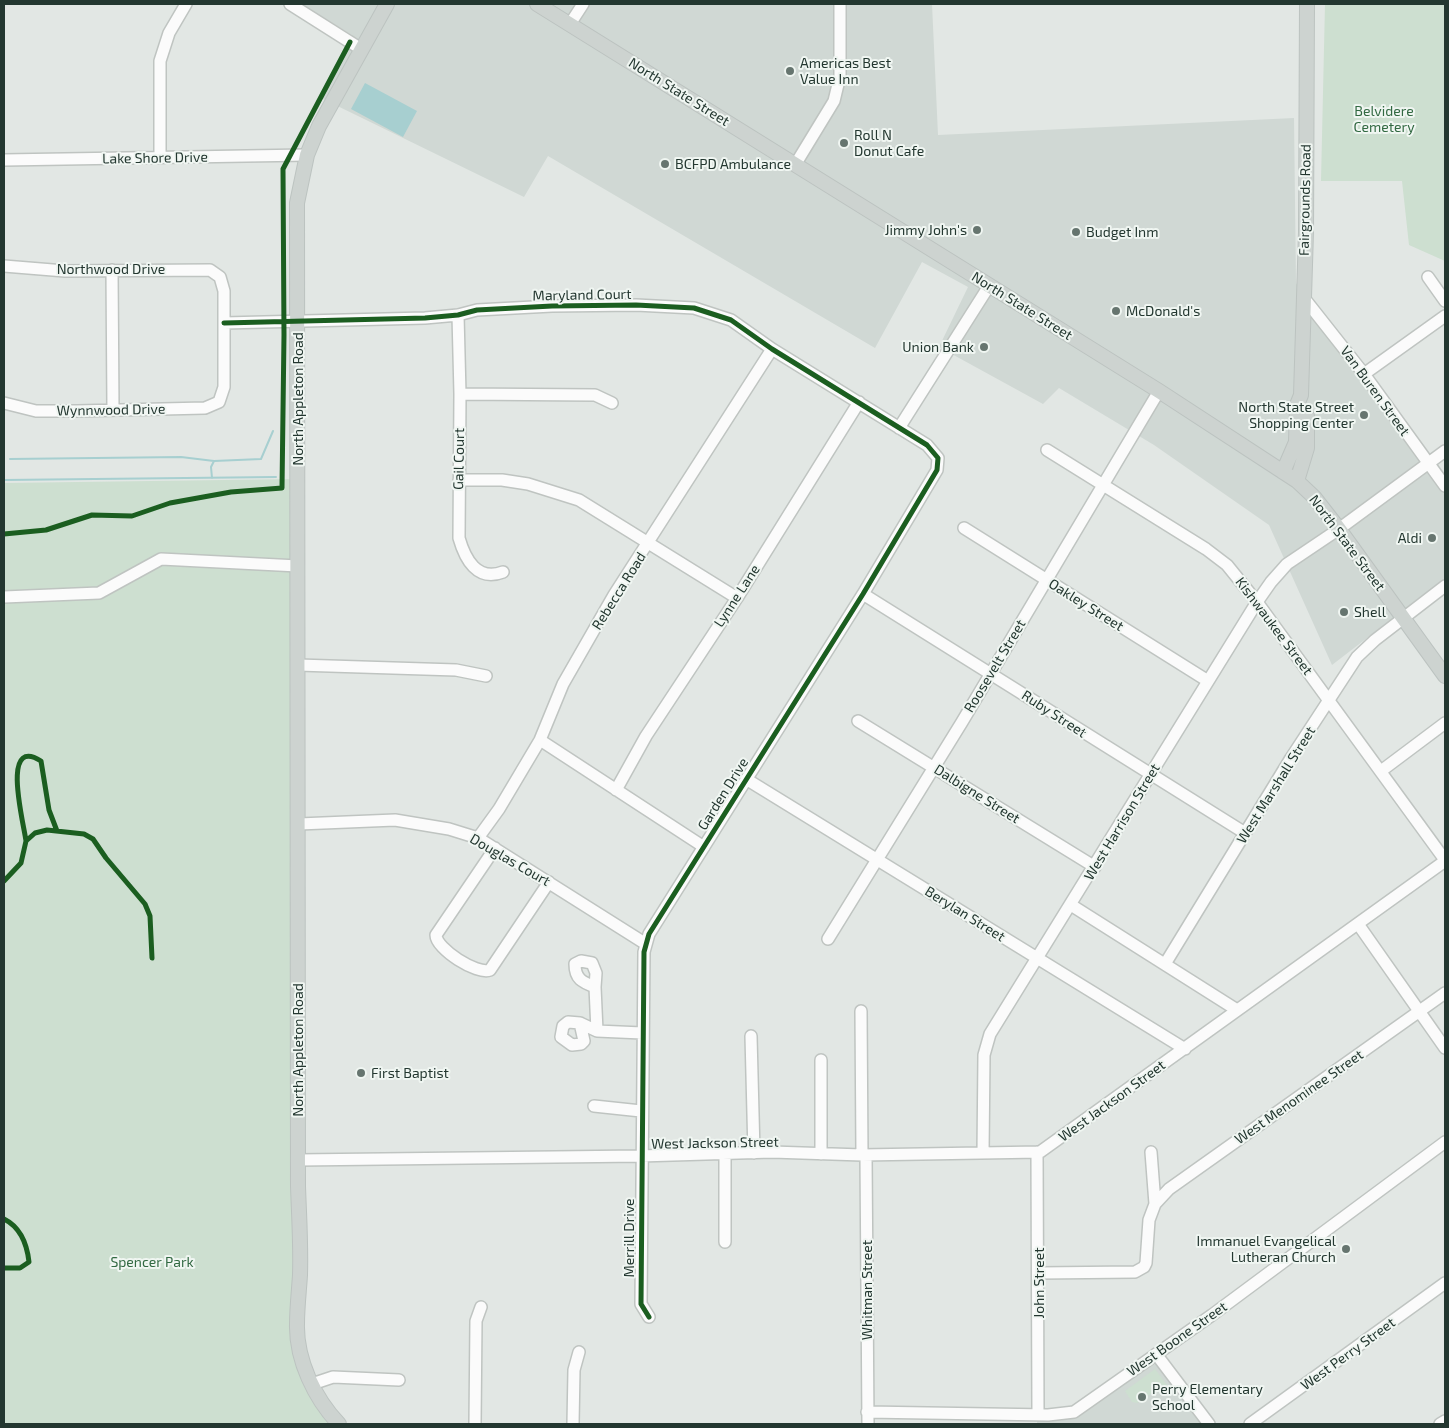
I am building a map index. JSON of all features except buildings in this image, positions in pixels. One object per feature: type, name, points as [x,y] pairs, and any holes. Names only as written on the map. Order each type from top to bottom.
[{"type":"main road","name":"North Appleton Road","points":[[339,1424],[330,1414],[312,1384],[300,1352],[297,1326],[300,1264],[298,1160],[297,203],[307,155],[320,126],[387,4]]},
{"type":"main road","name":"North State Street","points":[[537,4],[1160,391],[1297,481],[1340,529],[1403,620],[1445,676]]},
{"type":"main road","name":"Fairgrounds Road","points":[[1284,472],[1296,442],[1297,405],[1301,395],[1304,298],[1306,4]]},
{"type":"main road","name":"Fairgrounds Road","points":[[1297,481],[1307,448],[1307,403],[1301,395]]},
{"type":"street","points":[[160,158],[160,61],[169,33],[186,4]]},
{"type":"street","points":[[290,4],[361,49]]},
{"type":"street","points":[[570,24],[583,4]]},
{"type":"street","points":[[795,164],[834,101],[840,76],[840,4]]},
{"type":"street","name":"Lake Shore Drive","points":[[4,160],[307,155]]},
{"type":"street","name":"Northwood Drive","points":[[4,266],[66,271],[210,270],[217,274],[223,285],[224,323]]},
{"type":"street","points":[[112,270],[113,410]]},
{"type":"street","points":[[1428,277],[1445,301]]},
{"type":"street","points":[[899,428],[989,286]]},
{"type":"street","name":"Van Buren Street","points":[[1304,298],[1364,374],[1445,486]]},
{"type":"street","name":"Maryland Court","points":[[224,323],[458,315],[477,310],[552,306],[694,308],[731,320],[772,349],[933,450],[939,462],[933,476]]},
{"type":"street","name":"Gail Court","points":[[458,315],[460,394],[458,529],[464,553],[478,572],[486,575],[503,572]]},
{"type":"street","points":[[1364,374],[1445,316]]},
{"type":"street","name":"Wynnwood Drive","points":[[4,403],[36,410],[205,408],[218,402],[224,387],[224,323]]},
{"type":"street","name":"Rebecca Road","points":[[478,838],[499,809],[540,740],[564,684],[614,595],[650,542],[690,474],[772,349]]},
{"type":"street","name":"Roosevelt Street","points":[[828,939],[991,674],[1103,483],[1160,391]]},
{"type":"street","points":[[460,394],[595,395],[612,403]]},
{"type":"street","name":"Lynne Lane","points":[[616,790],[646,736],[737,598],[859,402]]},
{"type":"street","name":"Kishwaukee Street","points":[[1047,450],[1103,483],[1228,565],[1330,700],[1445,860]]},
{"type":"street","name":"West Harrison Street","points":[[983,1153],[984,1055],[990,1034],[1257,602],[1283,567],[1340,529],[1445,452]]},
{"type":"street","name":"Garden Drive","points":[[640,1156],[644,952],[653,924],[704,847],[862,594],[933,476]]},
{"type":"street","points":[[459,480],[502,480],[554,490],[579,500],[650,542],[737,598]]},
{"type":"street","name":"Oakley Street","points":[[964,528],[1208,681]]},
{"type":"street","points":[[4,597],[99,593],[161,559],[298,566]]},
{"type":"street","name":"West Marshall Street","points":[[1165,964],[1357,657],[1375,640],[1445,586]]},
{"type":"street","name":"Ruby Street","points":[[862,594],[1245,834]]},
{"type":"street","points":[[298,665],[456,670],[486,676]]},
{"type":"street","name":"Dalbigne Street","points":[[858,721],[1094,867]]},
{"type":"street","points":[[1381,771],[1445,723]]},
{"type":"street","points":[[540,740],[704,847]]},
{"type":"street","name":"Berylan Street","points":[[746,779],[1185,1049]]},
{"type":"street","name":"Douglas Court","points":[[299,824],[395,820],[449,829],[478,838],[646,944]]},
{"type":"street","points":[[495,848],[436,934],[440,946],[460,960],[479,971],[490,970],[549,882]]},
{"type":"street","name":"West Jackson Street","points":[[298,1160],[640,1156],[726,1153],[864,1155],[1037,1152],[1047,1149],[1445,860]]},
{"type":"street","points":[[1071,905],[1237,1010]]},
{"type":"street","points":[[1358,924],[1445,1048]]},
{"type":"street","points":[[595,988],[597,1031]]},
{"type":"street","name":"West Menominee Street","points":[[1155,1204],[1169,1189],[1445,993]]},
{"type":"street","name":"Whitman Street","points":[[861,1012],[868,1424]]},
{"type":"street","points":[[580,1023],[597,1031],[642,1033]]},
{"type":"street","points":[[751,1036],[754,1153]]},
{"type":"street","points":[[820,1060],[821,1154]]},
{"type":"street","points":[[594,1106],[641,1111]]},
{"type":"street","name":"West Boone Street","points":[[868,1412],[982,1419],[1074,1412],[1226,1304],[1445,1142]]},
{"type":"street","name":"John Street","points":[[1037,1152],[1039,1273],[1038,1414]]},
{"type":"street","points":[[1039,1273],[1135,1272],[1144,1267],[1146,1263],[1149,1220],[1155,1204],[1151,1152]]},
{"type":"street","points":[[725,1242],[726,1153]]},
{"type":"street","name":"Merrill Drive","points":[[640,1156],[641,1304],[649,1318]]},
{"type":"street","name":"West Perry Street","points":[[1250,1424],[1445,1283]]},
{"type":"street","points":[[475,1424],[476,1320],[480,1307]]},
{"type":"street","points":[[572,1424],[574,1370],[579,1352]]},
{"type":"street","points":[[1156,1354],[1209,1424]]},
{"type":"street","points":[[312,1384],[333,1377],[399,1380]]},
{"type":"street","points":[[1440,1424],[1445,1421]]},
{"type":"shaded area","points":[[301,4],[932,4],[938,135],[1294,118],[1296,283],[1445,495],[1445,578],[1332,665],[1269,525],[1154,445],[1059,388],[1043,404],[939,347],[968,287],[922,262],[875,348],[548,156],[524,197],[319,97],[352,35]]},
{"type":"shaded area","name":"Perry Elementary School","points":[[1152,1362],[1157,1363],[1203,1424],[1037,1424],[1037,1420],[1071,1419]]},
{"type":"green space","name":"Belvidere Cemetery","points":[[1325,4],[1445,4],[1445,261],[1409,245],[1402,181],[1321,181]]},
{"type":"green space","name":"Spencer Park","points":[[298,479],[297,1326],[312,1384],[347,1424],[4,1424],[4,483]]},
{"type":"green space","points":[[1155,1369],[1170,1389],[1165,1392],[1161,1387],[1137,1403],[1132,1402],[1125,1391]]},
{"type":"water","points":[[365,83],[417,111],[403,137],[351,109]]},
{"type":"waterway","points":[[10,459],[181,457],[214,461],[261,459],[273,431]]},
{"type":"waterway","points":[[212,478],[211,467],[214,461]]},
{"type":"waterway","points":[[4,480],[276,477]]},
{"type":"cycle path","points":[[4,534],[46,530],[92,515],[132,516],[170,503],[231,492],[282,488],[284,335],[283,169],[350,42]]},
{"type":"cycle path","points":[[224,323],[425,318],[458,315],[477,310],[552,306],[636,305],[694,308],[731,320],[772,349],[927,445],[938,458],[937,470],[863,594],[649,934],[644,952],[641,1304],[649,1317]]},
{"type":"cycle path","points":[[26,841],[17,785],[21,760],[29,756],[41,761],[49,810],[57,831]]},
{"type":"cycle path","points":[[4,881],[21,863],[26,841],[35,833],[47,830],[84,834],[93,839],[106,858],[145,904],[150,916],[152,958]]},
{"type":"cycle path","points":[[4,1219],[10,1222],[22,1237],[27,1249],[29,1262],[20,1268],[4,1268]]},
{"type":"place","name":"Americas Best Value Inn","points":[[790,71]]},
{"type":"place","name":"Roll N Donut Cafe","points":[[844,143]]},
{"type":"place","name":"BCFPD Ambulance","points":[[665,164]]},
{"type":"place","name":"Jimmy John's","points":[[977,230]]},
{"type":"place","name":"Budget Inm","points":[[1076,232]]},
{"type":"place","name":"McDonald's","points":[[1116,311]]},
{"type":"place","name":"Union Bank","points":[[984,347]]},
{"type":"place","name":"North State Street Shopping Center","points":[[1364,415]]},
{"type":"place","name":"Aldi","points":[[1432,538]]},
{"type":"place","name":"Shell","points":[[1344,612]]},
{"type":"place","name":"First Baptist","points":[[361,1073]]},
{"type":"place","name":"Immanuel Evangelical Lutheran Church","points":[[1346,1249]]},
{"type":"place","name":"Perry Elementary School","points":[[1142,1397]]}]
